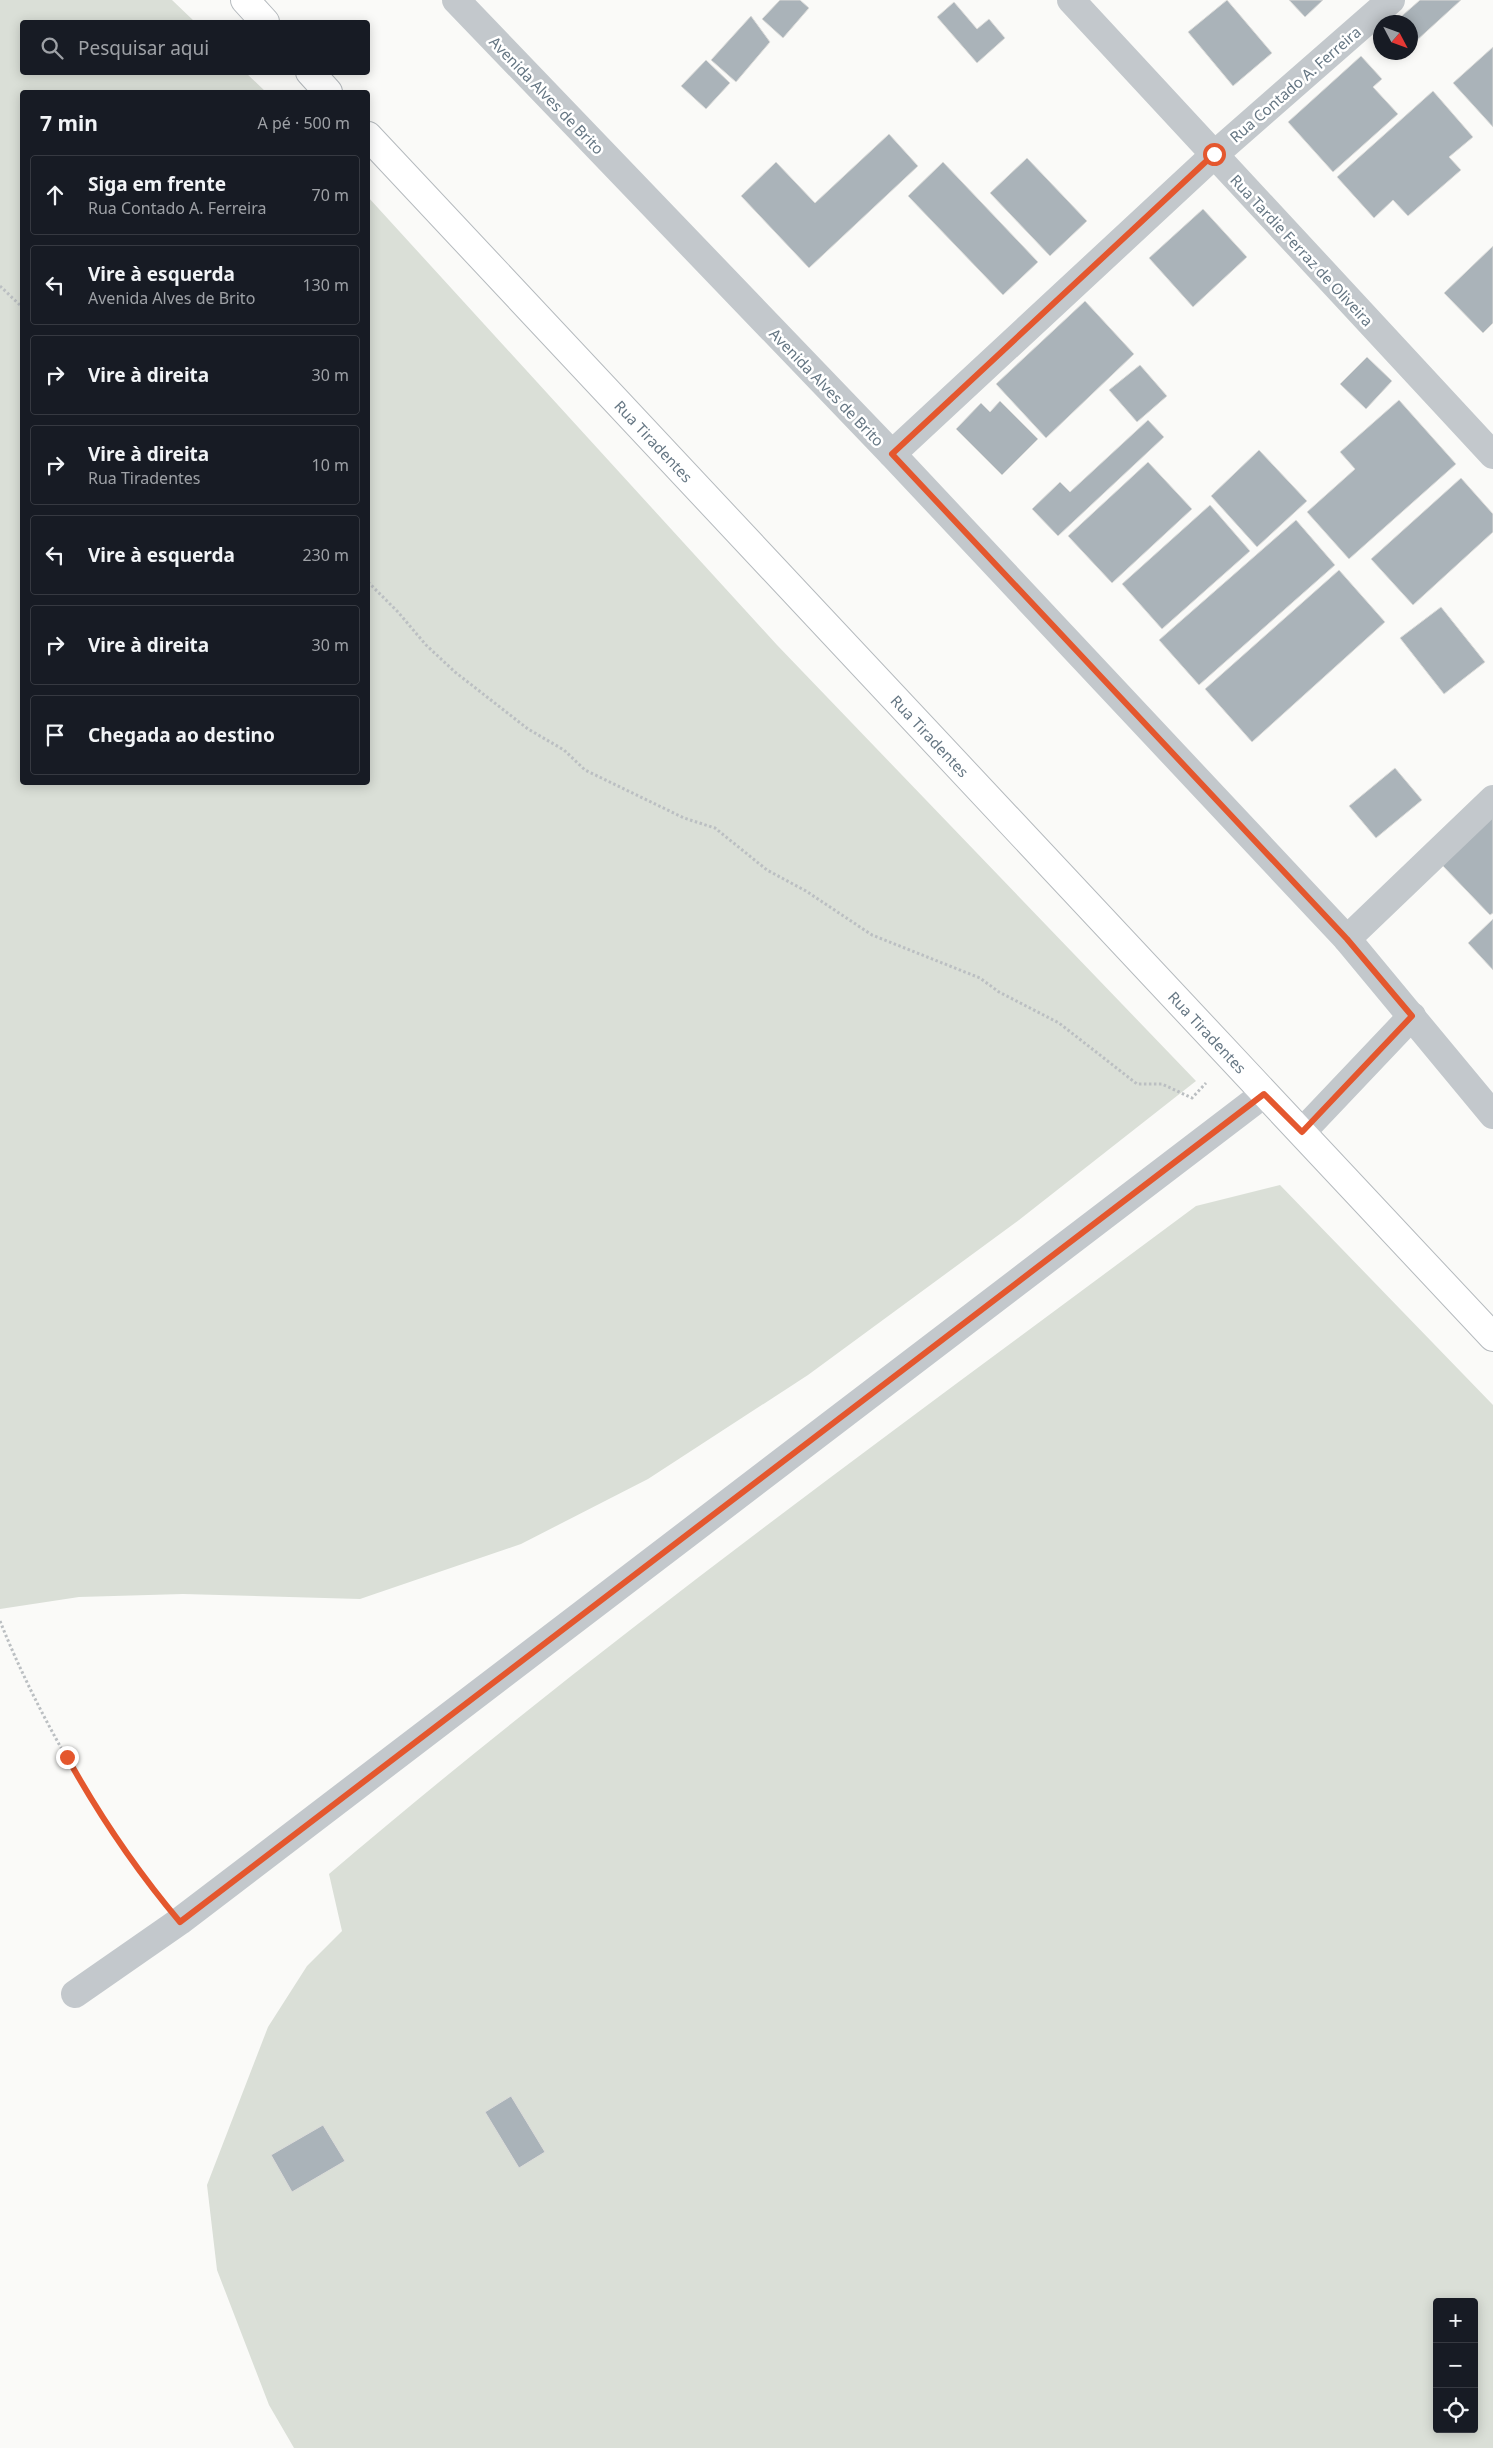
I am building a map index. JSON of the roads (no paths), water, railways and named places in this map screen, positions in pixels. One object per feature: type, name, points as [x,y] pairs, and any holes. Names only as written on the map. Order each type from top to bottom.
[{"type":"main road","points":[[245,0],[263,20]]},
{"type":"main road","points":[[313,75],[326,90]]},
{"type":"main road","name":"Rua Tiradentes","points":[[370,138],[1493,1337]]},
{"type":"street","name":"Avenida Alves de Brito","points":[[456,0],[892,454],[1347,939],[1493,1115]]},
{"type":"street","name":"Rua Tardie Ferraz de Oliveira","points":[[1071,0],[1493,455]]},
{"type":"street","name":"Rua Contado A. Ferreira","points":[[892,454],[1214,154],[1391,0]]},
{"type":"street","points":[[1347,939],[1493,799]]},
{"type":"street","points":[[1302,1132],[1412,1016]]},
{"type":"street","points":[[76,1994],[180,1922],[1264,1094]]}]
